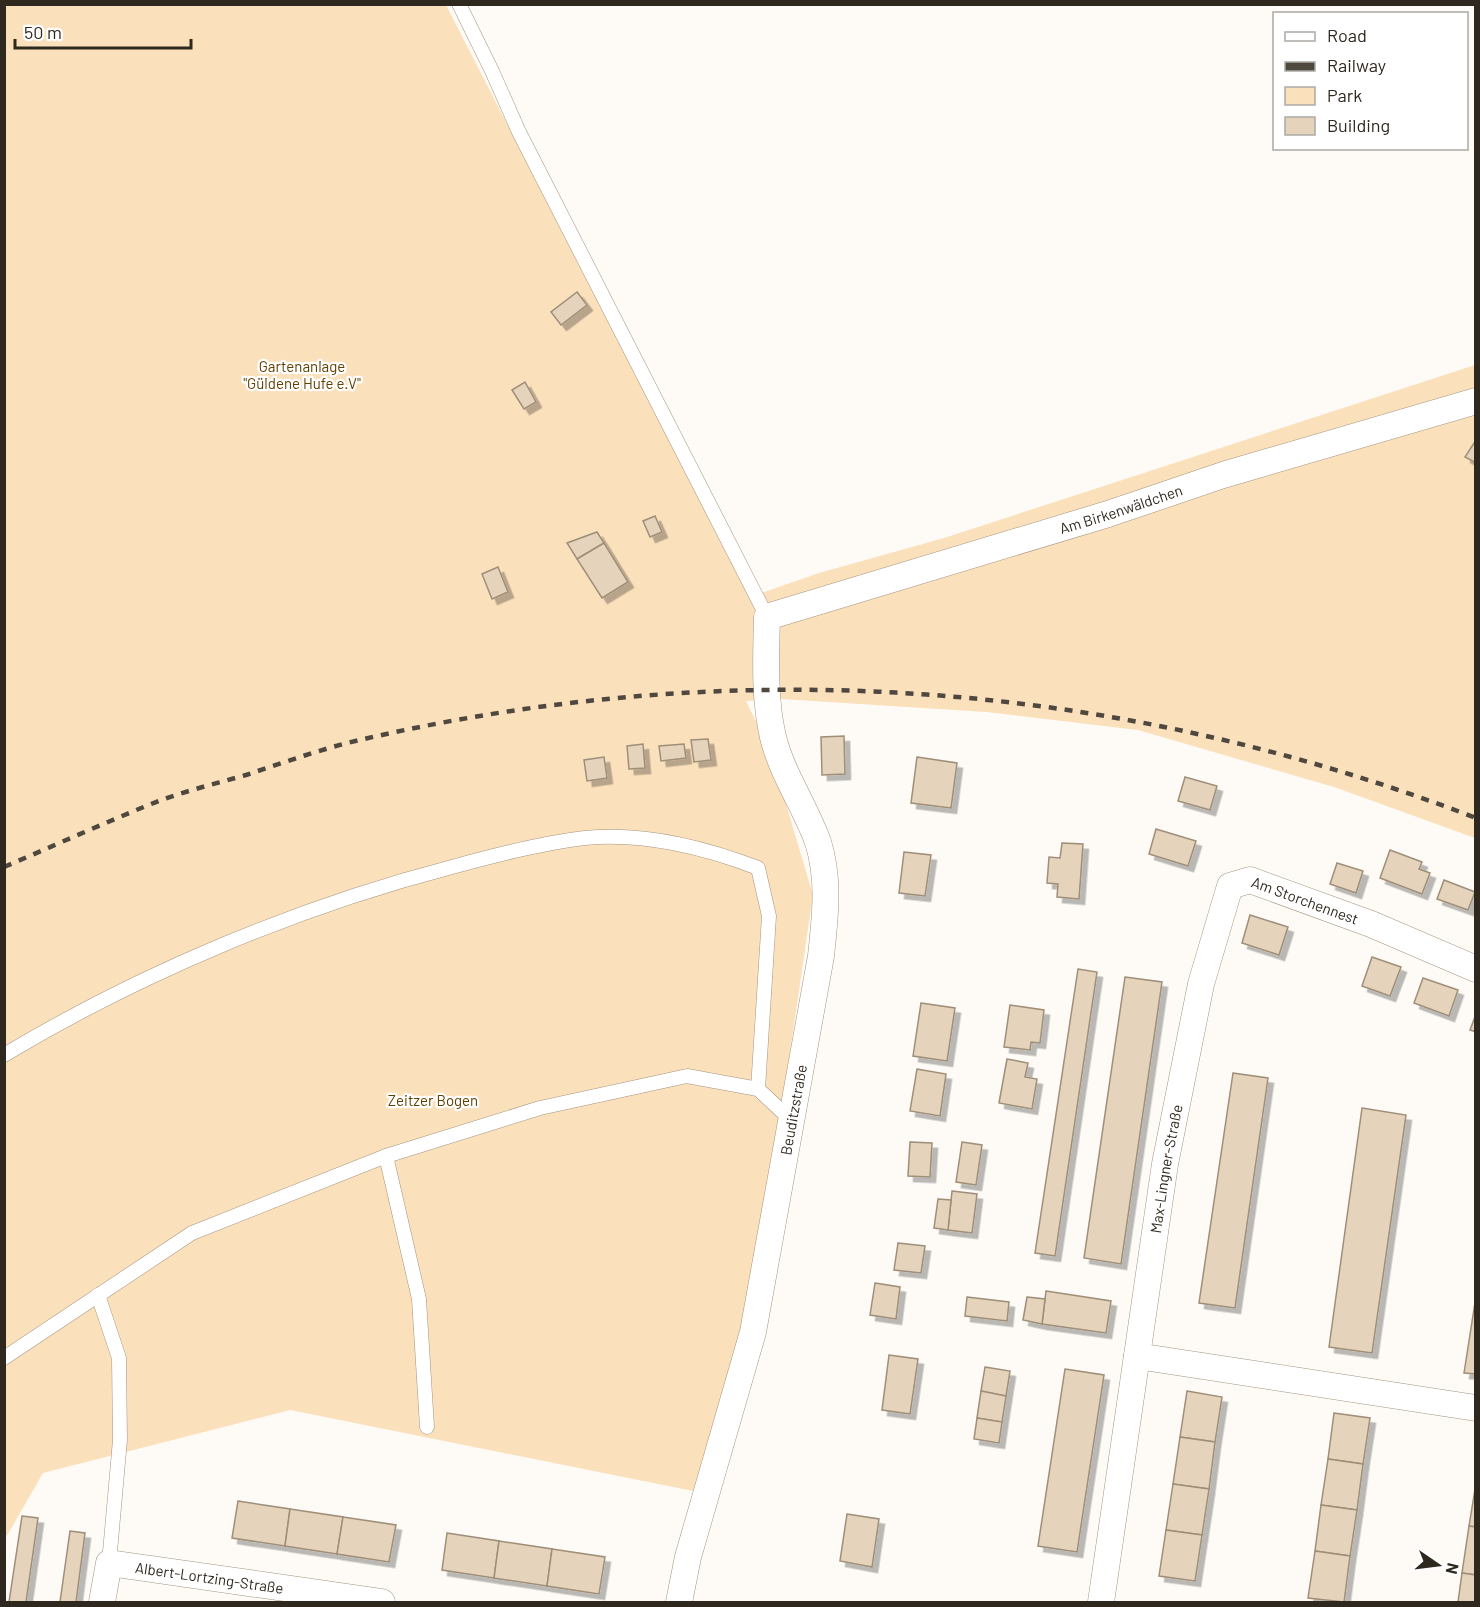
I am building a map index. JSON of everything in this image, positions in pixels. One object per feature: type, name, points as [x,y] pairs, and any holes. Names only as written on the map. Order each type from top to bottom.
[{"type":"street","name":"Am Birkenwäldchen","points":[[767,617],[1108,514],[1223,475],[1476,401]]},
{"type":"street","name":"Beuditzstraße","points":[[679,1602],[688,1557],[753,1332],[820,956],[827,898],[818,843],[786,773],[773,736],[766,660],[767,617]]},
{"type":"street","name":"Am Storchennest","points":[[1201,984],[1230,886],[1250,880],[1371,924],[1476,969]]},
{"type":"street","name":"Max-Lingner-Straße","points":[[1101,1602],[1165,1164],[1201,984]]},
{"type":"street","points":[[1137,1356],[1476,1408]]},
{"type":"street","points":[[102,1602],[109,1563]]},
{"type":"street","name":"Albert-Lortzing-Straße","points":[[109,1563],[315,1597],[382,1602]]},
{"type":"lane","points":[[459,4],[524,143],[767,617]]},
{"type":"lane","points":[[4,1055],[116,993],[243,938],[379,886],[489,857],[586,838],[662,840],[733,858],[758,868],[769,916],[758,1089]]},
{"type":"lane","points":[[4,1358],[192,1233],[386,1156],[540,1107],[687,1076],[758,1089],[791,1120]]},
{"type":"lane","points":[[386,1156],[419,1299],[427,1427]]},
{"type":"lane","points":[[98,1295],[119,1358],[120,1440],[109,1563]]},
{"type":"green space","points":[[5,5],[446,5],[750,597],[819,573],[944,538],[1475,365],[1475,838],[1334,787],[1138,730],[986,712],[781,699],[746,701],[770,750],[813,895],[784,1093],[732,1382],[693,1491],[290,1410],[43,1473],[5,1539]]},
{"type":"building","points":[[577,292],[587,305],[561,325],[551,312]]},
{"type":"building","points":[[525,382],[536,402],[524,409],[512,390]]},
{"type":"building","points":[[1476,440],[1476,463],[1465,457]]},
{"type":"building","points":[[655,516],[662,532],[650,537],[643,521]]},
{"type":"building","points":[[597,532],[604,543],[577,559],[567,543]]},
{"type":"building","points":[[604,543],[628,582],[602,598],[577,559]]},
{"type":"building","points":[[498,567],[508,592],[492,599],[482,574]]},
{"type":"building","points":[[844,736],[845,774],[822,775],[821,737]]},
{"type":"building","points":[[708,739],[711,760],[694,762],[691,740]]},
{"type":"building","points":[[643,744],[645,768],[629,769],[627,746]]},
{"type":"building","points":[[684,744],[686,758],[661,761],[659,746]]},
{"type":"building","points":[[604,757],[607,778],[587,781],[584,760]]},
{"type":"building","points":[[917,757],[957,763],[951,808],[911,803]]},
{"type":"building","points":[[1185,777],[1217,786],[1210,810],[1178,801]]},
{"type":"building","points":[[1156,829],[1196,841],[1188,866],[1149,854]]},
{"type":"building","points":[[1062,843],[1083,844],[1079,899],[1057,897],[1058,884],[1047,883],[1049,857],[1060,858]]},
{"type":"building","points":[[1390,850],[1422,862],[1419,869],[1430,873],[1422,894],[1380,878]]},
{"type":"building","points":[[904,852],[931,855],[925,896],[899,893]]},
{"type":"building","points":[[1337,863],[1363,871],[1356,893],[1330,884]]},
{"type":"building","points":[[1444,880],[1475,892],[1468,910],[1437,899]]},
{"type":"building","points":[[1250,915],[1288,927],[1279,955],[1242,943]]},
{"type":"building","points":[[1372,957],[1401,967],[1390,996],[1362,986]]},
{"type":"building","points":[[1078,969],[1097,972],[1055,1256],[1035,1253]]},
{"type":"building","points":[[1125,977],[1162,982],[1121,1264],[1084,1258]]},
{"type":"building","points":[[1423,978],[1458,990],[1449,1016],[1414,1003]]},
{"type":"building","points":[[921,1003],[955,1008],[947,1061],[913,1056]]},
{"type":"building","points":[[1010,1005],[1044,1010],[1040,1043],[1031,1042],[1030,1050],[1004,1047]]},
{"type":"building","points":[[1476,1014],[1476,1032],[1470,1030]]},
{"type":"building","points":[[1007,1059],[1028,1063],[1025,1077],[1037,1079],[1032,1109],[999,1103]]},
{"type":"building","points":[[917,1069],[946,1074],[940,1116],[910,1111]]},
{"type":"building","points":[[1233,1073],[1268,1078],[1235,1308],[1199,1303]]},
{"type":"building","points":[[1362,1108],[1406,1115],[1372,1353],[1329,1347]]},
{"type":"building","points":[[910,1142],[932,1143],[930,1177],[908,1176]]},
{"type":"building","points":[[962,1142],[982,1145],[976,1185],[956,1182]]},
{"type":"building","points":[[952,1191],[977,1194],[972,1233],[948,1230]]},
{"type":"building","points":[[938,1199],[951,1200],[948,1230],[934,1228]]},
{"type":"building","points":[[898,1243],[925,1246],[921,1273],[894,1270]]},
{"type":"building","points":[[875,1283],[900,1287],[896,1319],[870,1315]]},
{"type":"building","points":[[1046,1291],[1111,1301],[1106,1333],[1042,1324]]},
{"type":"building","points":[[1476,1296],[1476,1374],[1464,1373]]},
{"type":"building","points":[[967,1297],[1009,1302],[1007,1321],[965,1316]]},
{"type":"building","points":[[1027,1297],[1045,1299],[1042,1324],[1023,1320]]},
{"type":"building","points":[[889,1355],[918,1359],[910,1414],[882,1410]]},
{"type":"building","points":[[985,1367],[1010,1371],[1006,1396],[981,1391]]},
{"type":"building","points":[[1065,1369],[1104,1375],[1077,1552],[1038,1546]]},
{"type":"building","points":[[981,1391],[1006,1396],[1002,1422],[977,1418]]},
{"type":"building","points":[[1187,1391],[1222,1397],[1215,1442],[1180,1437]]},
{"type":"building","points":[[1334,1413],[1370,1418],[1363,1464],[1328,1459]]},
{"type":"building","points":[[977,1418],[1002,1422],[999,1443],[974,1439]]},
{"type":"building","points":[[1180,1437],[1215,1442],[1209,1489],[1173,1484]]},
{"type":"building","points":[[1328,1459],[1363,1464],[1357,1510],[1321,1505]]},
{"type":"building","points":[[1476,1483],[1476,1527],[1469,1526]]},
{"type":"building","points":[[1173,1484],[1209,1489],[1202,1535],[1166,1530]]},
{"type":"building","points":[[238,1501],[290,1509],[285,1546],[232,1538]]},
{"type":"building","points":[[1321,1505],[1357,1510],[1350,1556],[1315,1551]]},
{"type":"building","points":[[290,1509],[343,1517],[337,1554],[285,1546]]},
{"type":"building","points":[[847,1514],[879,1519],[872,1567],[840,1561]]},
{"type":"building","points":[[22,1516],[38,1518],[26,1602],[9,1602]]},
{"type":"building","points":[[343,1517],[396,1525],[389,1562],[337,1554]]},
{"type":"building","points":[[1469,1526],[1476,1527],[1476,1575],[1462,1573]]},
{"type":"building","points":[[1166,1530],[1202,1535],[1195,1581],[1159,1576]]},
{"type":"building","points":[[70,1531],[85,1533],[76,1602],[60,1602]]},
{"type":"building","points":[[447,1533],[499,1541],[494,1578],[442,1570]]},
{"type":"building","points":[[499,1541],[552,1549],[547,1586],[494,1578]]},
{"type":"building","points":[[552,1549],[605,1557],[599,1594],[547,1586]]},
{"type":"building","points":[[1315,1551],[1350,1556],[1344,1602],[1308,1598]]},
{"type":"building","points":[[1462,1573],[1476,1575],[1476,1602],[1458,1602]]},
{"type":"railway","points":[[4,867],[162,800],[347,743],[489,714],[632,697],[775,690],[917,694],[1059,709],[1199,734],[1339,771],[1476,818]]},
{"type":"park label","name":"Gartenanlage \"Güldene Hufe e.V\"","points":[[302,374]]},
{"type":"park label","name":"Zeitzer Bogen","points":[[433,1100]]}]
